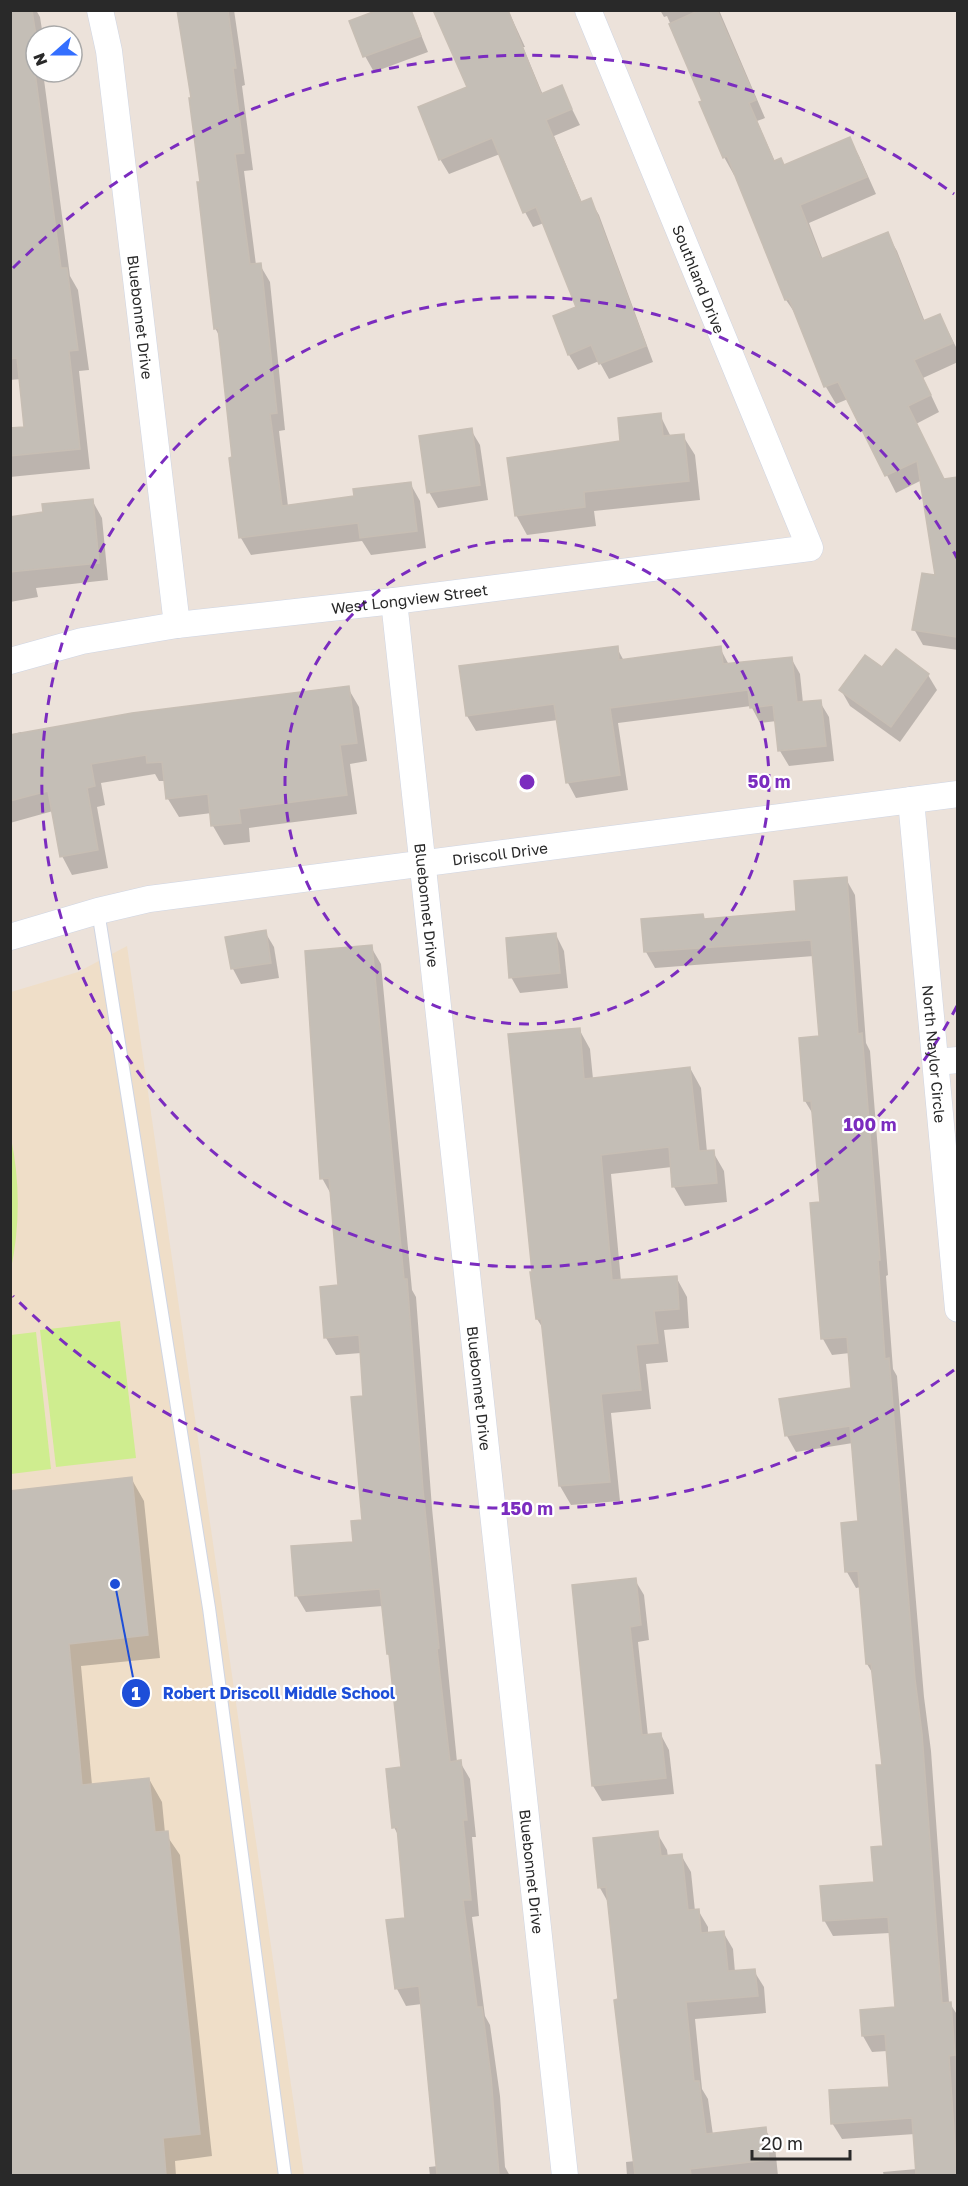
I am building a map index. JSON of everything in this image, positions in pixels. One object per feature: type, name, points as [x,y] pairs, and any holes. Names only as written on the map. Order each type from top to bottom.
[{"type":"street","name":"Bluebonnet Drive","points":[[100,10],[110,51],[177,625]]},
{"type":"street","name":"Southland Drive","points":[[588,10],[810,548]]},
{"type":"street","name":"West Longview Street","points":[[10,661],[82,642],[177,625],[394,601],[810,548]]},
{"type":"street","name":"Bluebonnet Drive","points":[[394,601],[565,2175]]},
{"type":"street","name":"Driscoll Drive","points":[[10,938],[149,898],[957,794]]},
{"type":"street","name":"North Naylor Circle","points":[[911,800],[947,1061],[957,1309]]},
{"type":"lane","points":[[98,911],[209,1608],[285,2175]]},
{"type":"shaded area","points":[[127,946],[304,2175],[11,2176],[11,992],[78,972]]},
{"type":"green space","points":[[11,1138],[18,1204],[11,1269]]},
{"type":"green space","points":[[120,1321],[136,1458],[56,1467],[40,1330]]},
{"type":"green space","points":[[36,1332],[51,1469],[11,1474],[11,1335]]},
{"type":"building","points":[[10,10],[32,10],[34,24],[24,24],[24,84],[37,84],[61,268],[67,268],[78,350],[69,351],[80,449],[10,456],[10,428],[24,427],[17,358],[10,359]]},
{"type":"building","points":[[177,10],[228,10],[244,153],[235,154],[250,264],[261,263],[277,413],[270,414],[282,506],[354,496],[353,489],[411,482],[417,531],[360,538],[358,523],[239,538],[229,458],[232,457],[218,328],[214,329],[197,182],[200,182],[189,98],[191,98]]},
{"type":"building","points":[[378,10],[411,10],[421,36],[363,57],[349,21]]},
{"type":"building","points":[[433,10],[508,10],[541,94],[562,85],[572,109],[546,120],[581,202],[591,198],[646,346],[599,364],[591,345],[568,355],[553,316],[576,307],[536,207],[523,213],[492,138],[439,160],[418,107],[467,87]]},
{"type":"building","points":[[700,10],[717,10],[756,100],[749,103],[774,161],[781,158],[784,165],[850,137],[867,177],[800,205],[821,259],[888,232],[923,321],[940,314],[953,343],[914,360],[931,395],[908,406],[944,479],[957,477],[957,637],[912,630],[922,573],[935,575],[917,461],[885,476],[838,382],[824,387],[789,299],[785,300],[727,156],[723,158],[699,102],[702,101],[669,24]]},
{"type":"building","points":[[661,413],[663,436],[684,434],[689,481],[584,492],[585,507],[515,516],[507,458],[620,441],[618,418]]},
{"type":"building","points":[[472,428],[480,485],[427,493],[419,436]]},
{"type":"building","points":[[93,499],[99,563],[10,572],[10,517],[43,512],[42,504]]},
{"type":"building","points":[[618,646],[619,660],[721,646],[723,664],[792,657],[797,702],[821,700],[826,746],[778,751],[773,705],[750,708],[748,690],[610,708],[620,775],[566,783],[554,704],[466,716],[459,666]]},
{"type":"building","points":[[896,649],[929,674],[891,727],[839,690],[865,655],[882,667]]},
{"type":"building","points":[[349,686],[357,743],[340,745],[347,795],[239,809],[241,823],[211,826],[208,794],[166,799],[162,762],[147,763],[146,755],[91,764],[95,786],[87,788],[98,850],[60,857],[48,791],[10,801],[10,735],[132,713]]},
{"type":"building","points":[[847,877],[858,1034],[862,1033],[880,1260],[878,1260],[885,1359],[889,1358],[915,1679],[922,1734],[942,2003],[951,2002],[955,2055],[949,2056],[957,2175],[916,2175],[912,2118],[831,2124],[829,2090],[889,2087],[885,2034],[862,2036],[860,2010],[895,2007],[888,1917],[823,1921],[820,1886],[874,1882],[871,1847],[883,1846],[876,1765],[882,1765],[871,1664],[866,1664],[858,1571],[845,1572],[841,1523],[858,1521],[850,1426],[785,1436],[779,1399],[851,1388],[847,1337],[821,1339],[810,1203],[820,1202],[811,1101],[804,1101],[799,1038],[819,1036],[811,940],[644,952],[641,919],[703,914],[704,919],[796,911],[794,881]]},
{"type":"building","points":[[266,930],[271,963],[231,969],[225,937]]},
{"type":"building","points":[[556,933],[560,973],[509,978],[506,938]]},
{"type":"building","points":[[372,945],[404,1279],[407,1279],[423,1490],[439,1648],[437,1649],[450,1762],[461,1760],[467,1820],[463,1820],[471,1900],[463,1900],[477,2007],[482,2007],[491,2077],[499,2175],[437,2175],[419,1986],[395,1989],[386,1920],[405,1918],[397,1827],[392,1828],[386,1769],[401,1767],[380,1589],[295,1596],[291,1546],[353,1542],[351,1521],[362,1520],[351,1397],[363,1396],[359,1335],[324,1338],[320,1287],[338,1285],[329,1178],[320,1179],[305,951]]},
{"type":"building","points":[[580,1028],[584,1079],[690,1067],[699,1151],[714,1150],[717,1183],[672,1187],[669,1147],[601,1155],[612,1280],[677,1276],[679,1309],[654,1311],[658,1343],[636,1345],[641,1390],[601,1394],[610,1482],[559,1486],[541,1319],[536,1319],[530,1272],[532,1272],[508,1034]]},
{"type":"building","points":[[132,1477],[148,1635],[69,1644],[82,1785],[149,1778],[155,1832],[168,1831],[200,2134],[163,2138],[166,2175],[10,2175],[10,1491]]},
{"type":"building","points":[[636,1578],[641,1625],[630,1627],[642,1735],[661,1733],[666,1778],[592,1786],[572,1585]]},
{"type":"building","points":[[658,1831],[661,1856],[682,1854],[688,1910],[699,1909],[701,1933],[724,1931],[728,1971],[755,1969],[758,1996],[686,2002],[694,2081],[699,2081],[706,2134],[766,2127],[769,2160],[690,2169],[691,2175],[635,2175],[614,2000],[618,1999],[606,1887],[598,1888],[593,1838]]},
{"type":"place","name":"Robert Driscoll Middle School","points":[[115,1584]]}]
